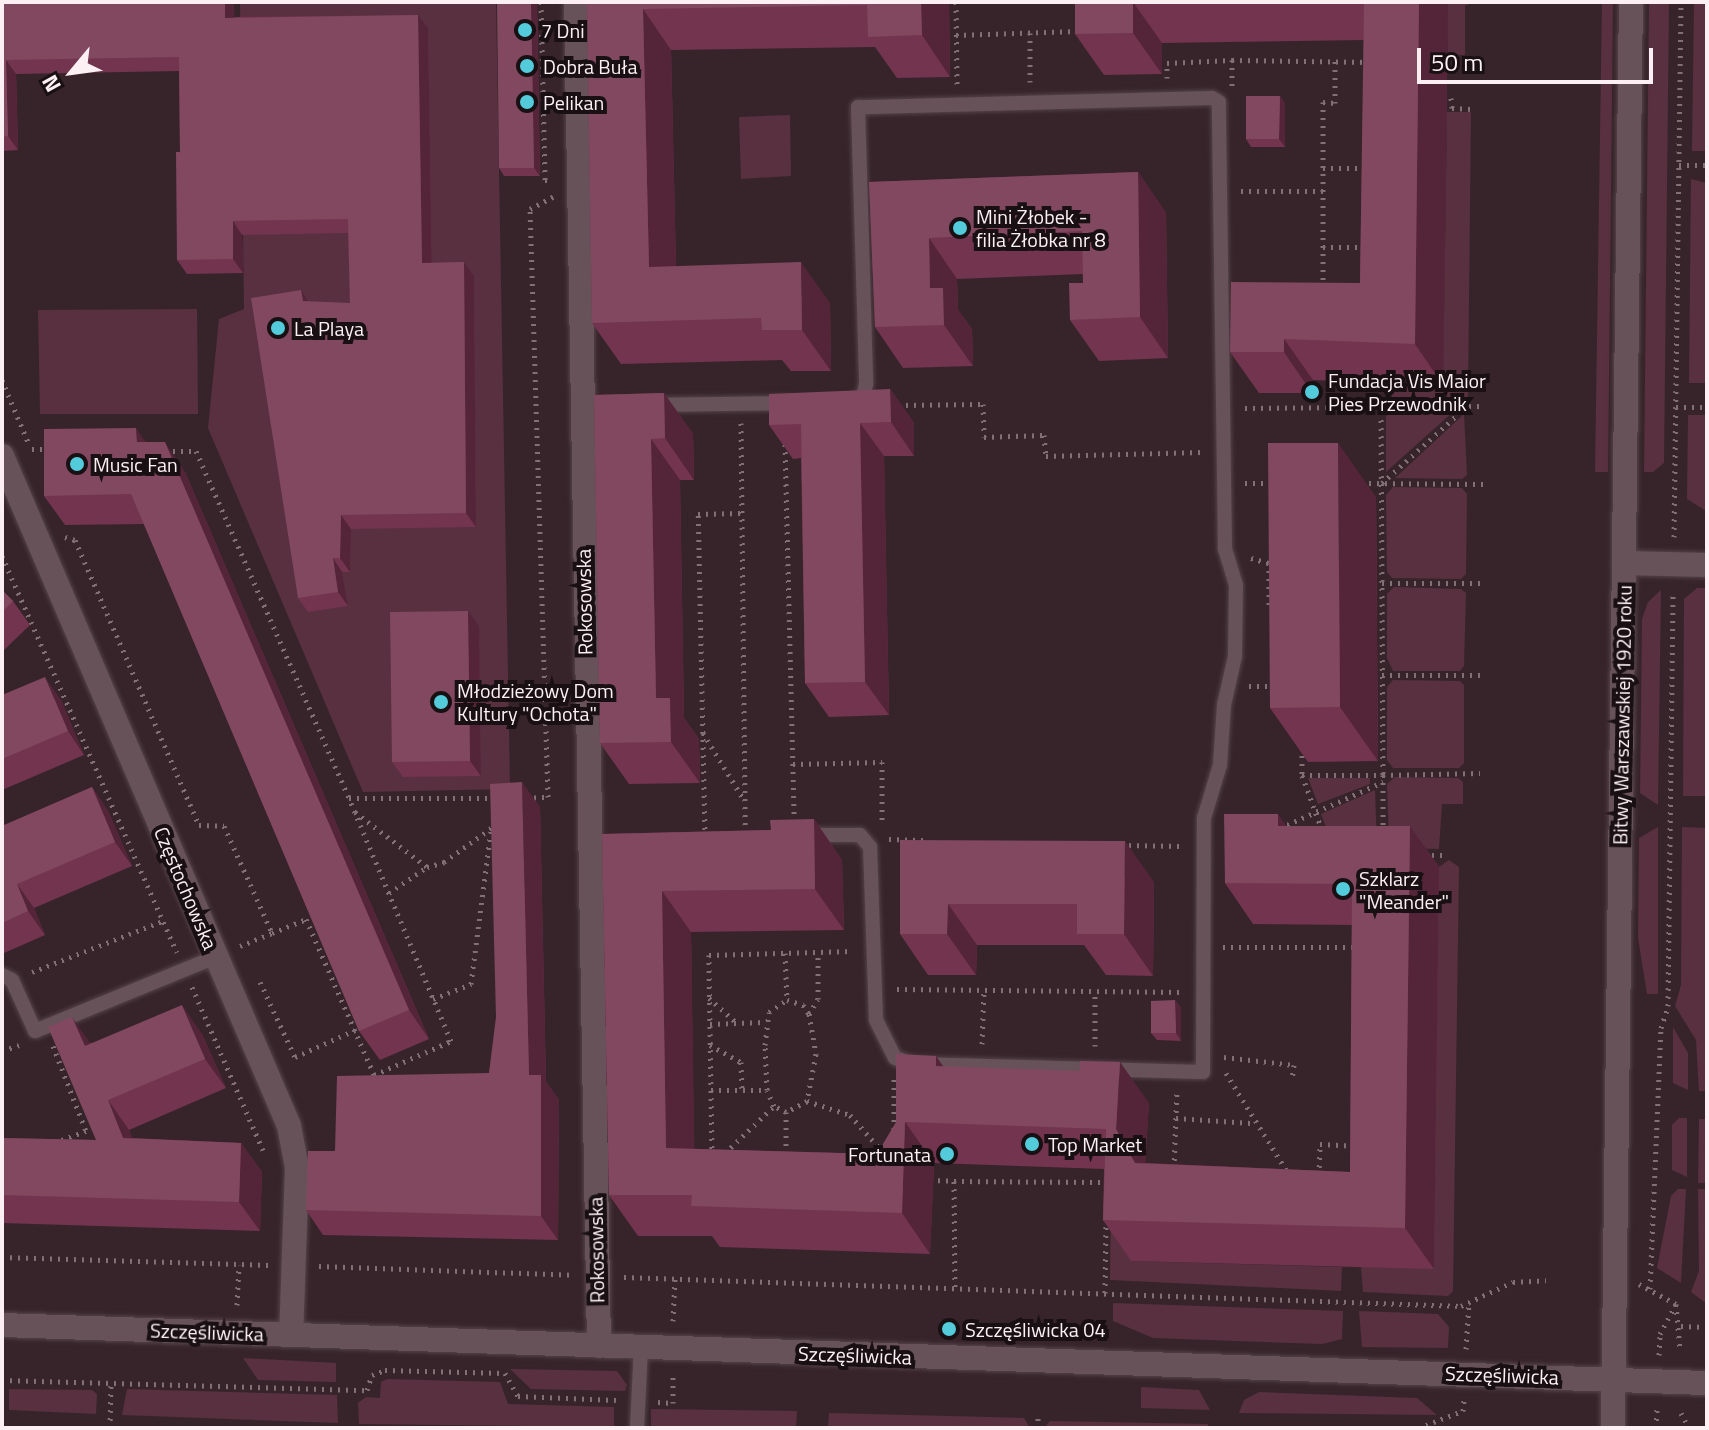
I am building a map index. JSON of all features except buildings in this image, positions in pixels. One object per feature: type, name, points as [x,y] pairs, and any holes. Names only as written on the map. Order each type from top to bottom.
[{"type":"street","name":"Rokosowska","points":[[576,2],[593,406],[599,837],[599,1346]]},
{"type":"street","name":"Bitwy Warszawskiej 1920 roku","points":[[1613,1428],[1631,2]]},
{"type":"street","name":"Częstochowska","points":[[2,456],[265,1070],[295,1148],[282,1265],[291,1335]]},
{"type":"street","points":[[1624,563],[1707,565]]},
{"type":"street","name":"Szczęśliwicka","points":[[2,1325],[1707,1383]]},
{"type":"lane","points":[[795,836],[851,833],[870,847],[881,1037],[895,1058],[904,1063],[1203,1072],[1203,847],[1208,796],[1220,765],[1228,686],[1235,656],[1236,585],[1225,548],[1219,102],[1212,98],[858,107],[863,397],[836,403]]},
{"type":"lane","points":[[632,406],[810,403]]},
{"type":"lane","points":[[7,977],[35,1031],[215,957]]},
{"type":"lane","points":[[637,1428],[641,1347]]},
{"type":"path","points":[[518,798],[548,797],[530,209],[554,196],[555,189],[554,180],[545,180],[541,2]]},
{"type":"path","points":[[956,2],[958,105]]},
{"type":"path","points":[[1680,1350],[1681,1326],[1676,1304],[1650,1289],[1661,1028],[1668,1006],[1681,2]]},
{"type":"path","points":[[956,35],[1085,31]]},
{"type":"path","points":[[1030,33],[1031,103]]},
{"type":"path","points":[[1369,77],[1370,47]]},
{"type":"path","points":[[1232,60],[1369,61]]},
{"type":"path","points":[[1323,293],[1323,102],[1335,103],[1335,61]]},
{"type":"path","points":[[1450,103],[1472,109]]},
{"type":"path","points":[[1369,153],[1369,184]]},
{"type":"path","points":[[1679,165],[1707,165]]},
{"type":"path","points":[[1323,168],[1369,168]]},
{"type":"path","points":[[1232,191],[1323,191]]},
{"type":"path","points":[[1368,231],[1368,262]]},
{"type":"path","points":[[1323,247],[1368,247]]},
{"type":"path","points":[[2,380],[37,464]]},
{"type":"path","points":[[863,397],[888,406],[983,404],[984,437],[1044,435],[1046,456],[1224,452]]},
{"type":"path","points":[[784,403],[795,836]]},
{"type":"path","points":[[740,404],[745,838]]},
{"type":"path","points":[[1381,404],[1383,840]]},
{"type":"path","points":[[1234,408],[1381,404],[1484,406]]},
{"type":"path","points":[[1381,484],[1467,406]]},
{"type":"path","points":[[1676,407],[1707,407]]},
{"type":"path","points":[[32,449],[61,449]]},
{"type":"path","points":[[59,522],[65,537],[75,540],[199,825],[224,826],[272,933],[306,919],[374,1075],[451,1041],[355,811],[196,451],[151,450]]},
{"type":"path","points":[[1225,482],[1287,483]]},
{"type":"path","points":[[1354,483],[1483,484]]},
{"type":"path","points":[[705,838],[698,514],[741,513]]},
{"type":"path","points":[[2,556],[265,1154]]},
{"type":"path","points":[[1269,577],[1280,577]]},
{"type":"path","points":[[1382,583],[1482,583]]},
{"type":"path","points":[[1382,675],[1481,675]]},
{"type":"path","points":[[1228,686],[1286,685]]},
{"type":"path","points":[[703,733],[745,801]]},
{"type":"path","points":[[1302,745],[1302,775],[1325,840]]},
{"type":"path","points":[[793,764],[882,762],[881,839],[943,840]]},
{"type":"path","points":[[1302,775],[1383,778],[1480,773]]},
{"type":"path","points":[[1274,831],[1383,778]]},
{"type":"path","points":[[349,798],[504,798],[502,808]]},
{"type":"path","points":[[355,811],[427,867]]},
{"type":"path","points":[[389,893],[427,867],[444,862],[491,830],[499,818]]},
{"type":"path","points":[[433,999],[471,984],[491,830]]},
{"type":"path","points":[[1111,845],[1203,847]]},
{"type":"path","points":[[1413,855],[1443,855]]},
{"type":"path","points":[[7,977],[163,921]]},
{"type":"path","points":[[1203,947],[1373,947]]},
{"type":"path","points":[[774,1106],[712,1168],[709,955],[863,951]]},
{"type":"path","points":[[809,1014],[818,999],[818,952]]},
{"type":"path","points":[[785,953],[787,1000]]},
{"type":"path","points":[[876,988],[1203,993]]},
{"type":"path","points":[[981,1065],[984,990]]},
{"type":"path","points":[[1094,1067],[1095,992]]},
{"type":"path","points":[[709,998],[736,1023]]},
{"type":"path","points":[[786,1112],[774,1106],[767,1090],[766,1022],[778,1002],[787,1000],[803,1005],[809,1014],[816,1054],[807,1101]]},
{"type":"path","points":[[710,1024],[766,1022]]},
{"type":"path","points":[[265,1070],[355,1030]]},
{"type":"path","points":[[45,1146],[86,1131],[50,1040]]},
{"type":"path","points":[[710,1044],[741,1062],[742,1090]]},
{"type":"path","points":[[894,1133],[895,1058]]},
{"type":"path","points":[[1174,1182],[1176,1069]]},
{"type":"path","points":[[1225,1072],[1252,1123],[1298,1187]]},
{"type":"path","points":[[711,1090],[767,1090]]},
{"type":"path","points":[[786,1112],[807,1101],[850,1115],[893,1164]]},
{"type":"path","points":[[786,1112],[787,1170]]},
{"type":"path","points":[[1176,1118],[1252,1123]]},
{"type":"path","points":[[1355,1161],[1355,1140],[1369,1140]]},
{"type":"path","points":[[1318,1188],[1320,1144],[1355,1146]]},
{"type":"path","points":[[923,1180],[1120,1183]]},
{"type":"path","points":[[954,1181],[955,1288]]},
{"type":"path","points":[[1106,1182],[1106,1198]]},
{"type":"path","points":[[1105,1293],[1106,1214]]},
{"type":"path","points":[[271,1252],[282,1265]]},
{"type":"path","points":[[2,1257],[584,1276]]},
{"type":"path","points":[[237,1305],[239,1265]]},
{"type":"path","points":[[615,1277],[1469,1302],[1513,1282],[1546,1280]]},
{"type":"path","points":[[2,1380],[367,1390],[372,1375],[385,1370],[505,1373],[518,1396],[673,1403],[675,1279]]},
{"type":"path","points":[[1467,1341],[1469,1302]]},
{"type":"path","points":[[1660,1334],[1676,1304]]},
{"type":"path","points":[[1681,1326],[1707,1327]]},
{"type":"path","points":[[110,1428],[111,1384]]},
{"type":"path","points":[[1426,1425],[1463,1411]]},
{"type":"path","points":[[1038,1413],[1038,1428]]},
{"type":"path","points":[[1681,1413],[1689,1428]]},
{"type":"shaded area","points":[[240,2],[496,2],[510,789],[363,792],[208,428],[219,319],[244,309]]},
{"type":"shaded area","points":[[1448,2],[1473,2],[1465,6],[1465,55],[1448,55]]},
{"type":"shaded area","points":[[1602,2],[1613,2],[1608,472],[1595,472]]},
{"type":"shaded area","points":[[1649,2],[1669,2],[1664,463],[1653,472],[1644,472]]},
{"type":"shaded area","points":[[1694,2],[1707,2],[1707,151],[1692,151]]},
{"type":"shaded area","points":[[1447,112],[1471,112],[1468,396],[1463,401],[1393,400],[1389,385],[1443,385]]},
{"type":"shaded area","points":[[790,115],[791,176],[741,179],[739,117]]},
{"type":"shaded area","points":[[1691,179],[1707,183],[1707,383],[1689,383]]},
{"type":"shaded area","points":[[197,309],[198,414],[40,414],[38,310]]},
{"type":"shaded area","points":[[1393,411],[1454,411],[1386,472],[1386,416]]},
{"type":"shaded area","points":[[1464,414],[1467,475],[1462,479],[1395,478]]},
{"type":"shaded area","points":[[1688,415],[1707,415],[1706,511],[1687,499]]},
{"type":"shaded area","points":[[1393,487],[1462,488],[1467,494],[1466,574],[1461,579],[1392,578],[1387,572],[1386,495]]},
{"type":"shaded area","points":[[1394,587],[1461,589],[1466,593],[1464,666],[1460,671],[1393,671],[1387,658],[1387,594]]},
{"type":"shaded area","points":[[1697,588],[1707,588],[1707,796],[1683,796],[1684,599]]},
{"type":"shaded area","points":[[1661,590],[1658,805],[1640,793],[1642,619],[1648,602]]},
{"type":"shaded area","points":[[1393,680],[1460,681],[1464,685],[1464,763],[1459,768],[1393,768],[1387,760],[1387,687]]},
{"type":"shaded area","points":[[1395,777],[1458,778],[1463,782],[1463,804],[1442,804],[1439,849],[1396,848],[1389,841],[1387,784]]},
{"type":"shaded area","points":[[1308,778],[1370,778],[1370,784],[1318,804]]},
{"type":"shaded area","points":[[1375,790],[1377,848],[1331,841],[1321,814]]},
{"type":"shaded area","points":[[1658,827],[1658,994],[1647,994],[1638,938],[1639,838]]},
{"type":"shaded area","points":[[1682,827],[1707,828],[1707,1091],[1699,1091],[1696,1040],[1675,1006],[1681,985]]},
{"type":"shaded area","points":[[1449,860],[1459,867],[1453,1291],[1448,1296],[1363,1292],[1360,1254],[1439,867]]},
{"type":"shaded area","points":[[1673,1027],[1688,1053],[1688,1090],[1673,1083]]},
{"type":"shaded area","points":[[1679,1118],[1687,1118],[1687,1177],[1672,1170],[1672,1125]]},
{"type":"shaded area","points":[[1699,1119],[1707,1119],[1707,1183],[1698,1183]]},
{"type":"shaded area","points":[[1111,1189],[1132,1261],[1342,1267],[1341,1291],[1110,1280]]},
{"type":"shaded area","points":[[1678,1189],[1686,1189],[1681,1283],[1657,1268],[1671,1196]]},
{"type":"shaded area","points":[[1698,1189],[1707,1189],[1707,1304],[1691,1292],[1699,1271]]},
{"type":"shaded area","points":[[1113,1303],[1343,1311],[1342,1339],[1322,1344],[1153,1338],[1113,1321]]},
{"type":"shaded area","points":[[1359,1311],[1438,1314],[1449,1327],[1448,1348],[1362,1347]]},
{"type":"shaded area","points":[[243,1358],[336,1363],[336,1382],[258,1380]]},
{"type":"shaded area","points":[[510,1369],[617,1371],[627,1385],[625,1391],[531,1389]]},
{"type":"shaded area","points":[[387,1379],[500,1382],[508,1404],[614,1407],[614,1427],[359,1424],[358,1403],[366,1397],[380,1398],[381,1382]]},
{"type":"shaded area","points":[[1141,1387],[1199,1390],[1210,1410],[1141,1408]]},
{"type":"shaded area","points":[[9,1389],[92,1390],[97,1394],[96,1414],[9,1410]]},
{"type":"shaded area","points":[[127,1389],[337,1395],[338,1423],[122,1415]]},
{"type":"shaded area","points":[[1259,1392],[1417,1398],[1437,1415],[1239,1413],[1244,1400]]},
{"type":"shaded area","points":[[651,1409],[797,1411],[796,1428],[651,1428]]},
{"type":"shaded area","points":[[829,1413],[1024,1418],[1030,1428],[828,1428]]},
{"type":"shaded area","points":[[1050,1421],[1208,1424],[1208,1428],[1044,1428]]},
{"type":"place","name":"7 Dni","points":[[525,30]]},
{"type":"place","name":"Dobra Buła","points":[[527,66]]},
{"type":"place","name":"Pelikan","points":[[527,102]]},
{"type":"place","name":"Mini Żłobek - filia Żłobka nr 8","points":[[960,228]]},
{"type":"place","name":"La Playa","points":[[278,328]]},
{"type":"place","name":"Fundacja Vis Maior Pies Przewodnik","points":[[1312,392]]},
{"type":"place","name":"Music Fan","points":[[77,464]]},
{"type":"place","name":"Młodzieżowy Dom Kultury \"Ochota\"","points":[[441,702]]},
{"type":"place","name":"Szklarz \"Meander\"","points":[[1343,889]]},
{"type":"place","name":"Top Market","points":[[1032,1144]]},
{"type":"place","name":"Fortunata","points":[[947,1154]]},
{"type":"place","name":"Szczęśliwicka 04","points":[[949,1329]]}]
